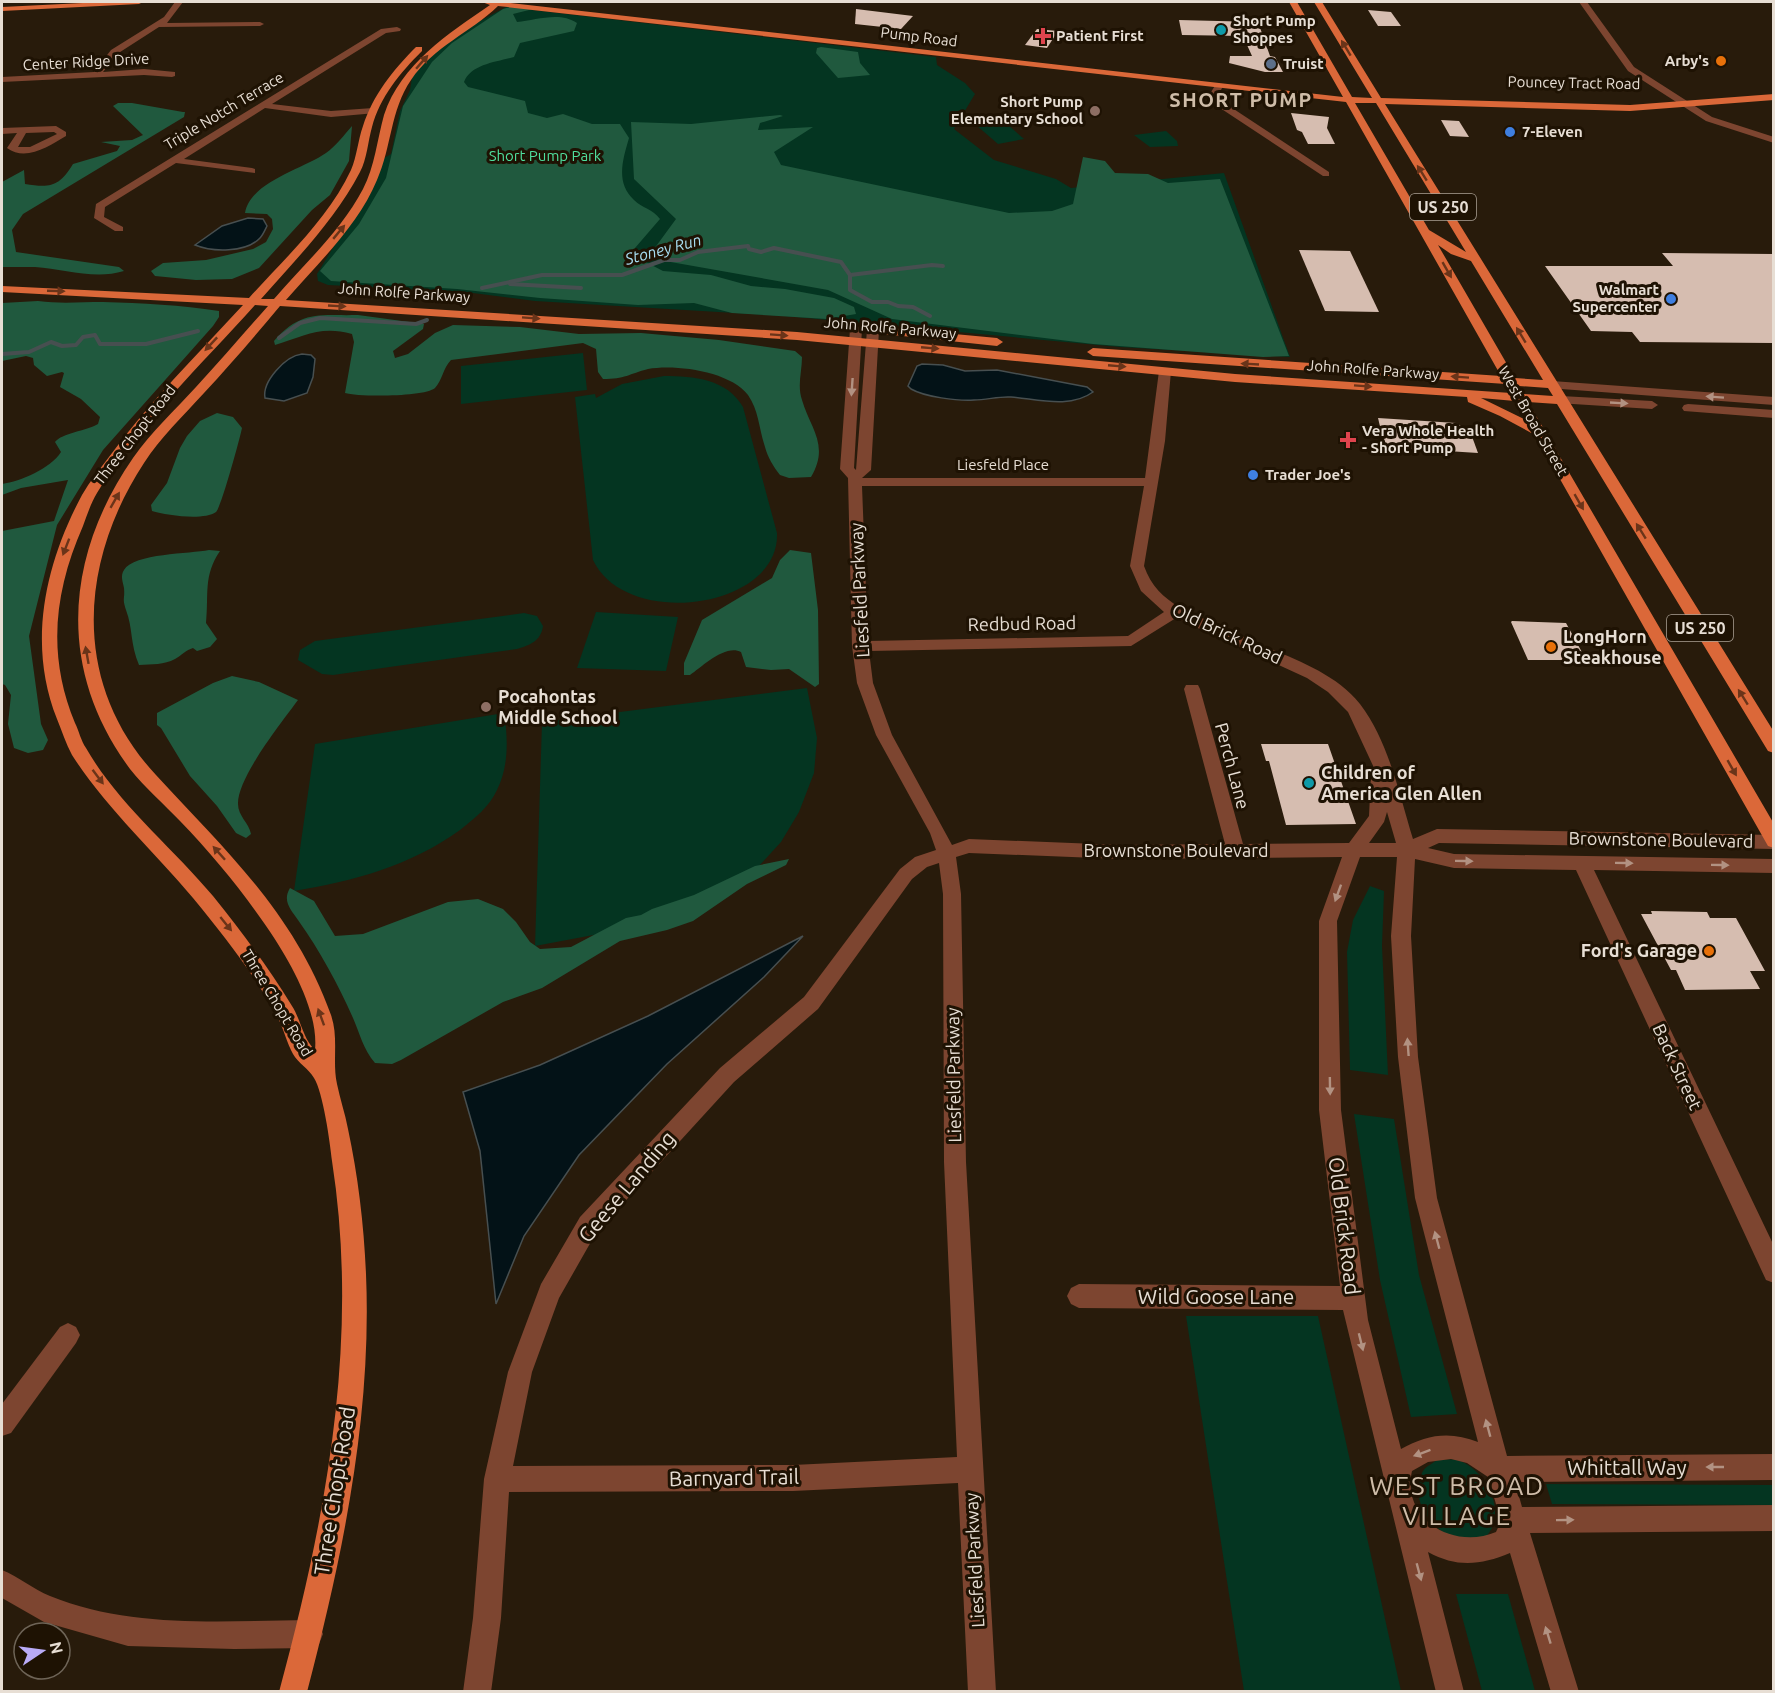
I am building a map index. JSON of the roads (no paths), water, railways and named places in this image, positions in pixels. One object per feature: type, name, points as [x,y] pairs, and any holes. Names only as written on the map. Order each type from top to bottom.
[{"type":"main road","points":[[2,9],[139,2]]},
{"type":"main road","name":"Pump Road","points":[[486,2],[1219,86],[1346,96]]},
{"type":"main road","name":"Three Chopt Road","points":[[293,1692],[309,1634],[335,1511],[350,1399],[354,1273],[351,1217],[343,1156],[324,1074],[326,1029],[299,963],[254,893],[145,774],[118,739],[103,712],[90,669],[83,617],[92,554],[108,511],[141,458],[356,210],[372,181],[391,111],[401,90],[425,57],[441,42],[494,6],[492,2],[479,5],[432,38],[400,68],[381,95],[368,124],[360,159],[346,188],[319,227],[253,293],[134,432],[90,493],[76,521],[56,577],[51,604],[49,639],[52,676],[59,703],[78,750],[110,794],[196,889],[245,949],[287,1015],[302,1051],[324,1074]]},
{"type":"main road","name":"Pump Road","points":[[544,2],[1346,96]]},
{"type":"main road","name":"West Broad Street","points":[[1293,2],[1773,842]]},
{"type":"main road","name":"West Broad Street","points":[[1318,2],[1773,747]]},
{"type":"main road","name":"Pouncey Tract Road","points":[[1376,98],[1609,108],[1688,101],[1773,87]]},
{"type":"main road","points":[[1346,96],[1376,98]]},
{"type":"main road","points":[[1701,104],[1773,96]]},
{"type":"main road","name":"Pouncey Tract Road","points":[[1376,98],[1674,98]]},
{"type":"main road","points":[[1424,231],[1460,255],[1475,259]]},
{"type":"main road","points":[[2,277],[68,280]]},
{"type":"main road","name":"John Rolfe Parkway","points":[[2,289],[253,293],[282,297],[873,336],[1552,385]]},
{"type":"main road","name":"John Rolfe Parkway","points":[[282,297],[819,326]]},
{"type":"main road","name":"John Rolfe Parkway","points":[[840,327],[855,335]]},
{"type":"main road","name":"John Rolfe Parkway","points":[[873,336],[1165,371],[1561,400]]},
{"type":"main road","points":[[1452,392],[1504,413],[1540,433]]},
{"type":"street","points":[[96,75],[114,52],[159,25],[180,2]]},
{"type":"street","points":[[1583,2],[1626,59],[1688,101],[1709,119],[1773,140]]},
{"type":"street","points":[[159,25],[260,24]]},
{"type":"street","name":"Triple Notch Terrace","points":[[119,229],[99,218],[100,206],[384,31],[397,29]]},
{"type":"street","points":[[1626,59],[1626,64],[1631,69],[1674,98],[1701,104],[1740,130]]},
{"type":"street","name":"Center Ridge Drive","points":[[2,80],[151,72],[172,74]]},
{"type":"street","points":[[1219,86],[1212,97],[1214,100],[1326,174]]},
{"type":"street","points":[[263,105],[338,116],[391,111]]},
{"type":"street","points":[[2,132],[56,129],[63,134],[32,150],[19,151],[12,148],[23,131]]},
{"type":"street","points":[[173,160],[252,171]]},
{"type":"street","name":"Liesfeld Parkway","points":[[855,335],[847,469],[855,479],[860,646],[865,683],[884,735],[939,833],[946,852],[952,894],[955,1162],[982,1692]]},
{"type":"street","name":"Liesfeld Parkway","points":[[855,479],[864,470],[873,336]]},
{"type":"street","name":"Old Brick Road","points":[[1165,371],[1158,441],[1137,566],[1142,584],[1156,600],[1175,612],[1313,674],[1334,688],[1353,708],[1368,733],[1381,762],[1407,850],[1401,936],[1408,1057],[1426,1198],[1498,1469],[1565,1692]]},
{"type":"street","name":"John Rolfe Parkway","points":[[1552,385],[1773,401]]},
{"type":"street","name":"John Rolfe Parkway","points":[[1561,400],[1773,414]]},
{"type":"street","name":"Liesfeld Place","points":[[855,479],[1151,483]]},
{"type":"street","name":"Redbud Road","points":[[860,646],[1131,641],[1175,612]]},
{"type":"street","name":"Perch Lane","points":[[1192,689],[1236,852]]},
{"type":"street","name":"Old Brick Road","points":[[1381,762],[1378,817],[1353,851],[1328,921],[1330,1110],[1356,1320],[1450,1692]]},
{"type":"street","name":"Brownstone Boulevard","points":[[1407,850],[1437,836],[1773,842]]},
{"type":"street","name":"Brownstone Boulevard","points":[[946,852],[969,846],[1121,852],[1407,850],[1454,861],[1773,866]]},
{"type":"street","name":"Geese Landing","points":[[477,1692],[487,1618],[497,1479],[520,1372],[549,1292],[588,1225],[727,1075],[811,1003],[906,874],[921,862],[946,852]]},
{"type":"street","name":"Back Street","points":[[1581,862],[1773,1272]]},
{"type":"street","name":"Wild Goose Lane","points":[[1079,1296],[1353,1298]]},
{"type":"street","points":[[2,1424],[68,1335]]},
{"type":"street","points":[[1397,1481],[1401,1462],[1422,1452],[1439,1448],[1467,1448],[1483,1455],[1498,1469]]},
{"type":"street","name":"Whittall Way","points":[[1498,1469],[1773,1467]]},
{"type":"street","name":"Barnyard Trail","points":[[497,1479],[765,1478],[970,1469]]},
{"type":"street","points":[[1406,1521],[1430,1542],[1449,1550],[1488,1550],[1506,1541],[1514,1520],[1773,1518]]},
{"type":"street","points":[[2,1583],[44,1608],[128,1632],[234,1635],[309,1634]]},
{"type":"waterway","name":"Stoney Run","points":[[482,288],[542,275],[622,275],[664,260],[680,260],[698,252],[748,246],[749,249],[761,252],[774,248],[841,262],[850,275]]},
{"type":"waterway","points":[[850,275],[932,265],[943,266]]},
{"type":"waterway","name":"Stoney Run","points":[[850,275],[850,290],[872,302],[888,302],[898,306],[913,307],[930,316]]},
{"type":"waterway","points":[[510,284],[581,288]]},
{"type":"waterway","name":"Stoney Run","points":[[279,338],[300,323],[320,318],[416,324],[427,320]]},
{"type":"waterway","name":"Stoney Run","points":[[2,354],[29,352],[51,342],[62,346],[76,345],[83,337],[95,335],[100,344],[146,344],[198,331]]},
{"type":"place","name":"Short Pump Shoppes","points":[[1221,30]]},
{"type":"place","name":"Patient First","points":[[1043,36]]},
{"type":"place","name":"Arby's","points":[[1721,61]]},
{"type":"place","name":"Truist","points":[[1271,64]]},
{"type":"place","name":"Short Pump Elementary School","points":[[1095,111]]},
{"type":"place","name":"7-Eleven","points":[[1510,132]]},
{"type":"place","name":"Walmart Supercenter","points":[[1671,299]]},
{"type":"place","name":"Vera Whole Health - Short Pump","points":[[1348,440]]},
{"type":"place","name":"Trader Joe's","points":[[1253,475]]},
{"type":"place","name":"LongHorn Steakhouse","points":[[1551,647]]},
{"type":"place","name":"Pocahontas Middle School","points":[[486,707]]},
{"type":"place","name":"Children of America Glen Allen","points":[[1309,783]]},
{"type":"place","name":"Ford's Garage","points":[[1709,951]]},
{"type":"district","name":"SHORT PUMP","points":[[1241,100]]},
{"type":"district","name":"WEST BROAD VILLAGE","points":[[1457,1501]]},
{"type":"park label","name":"Short Pump Park","points":[[545,156]]}]
